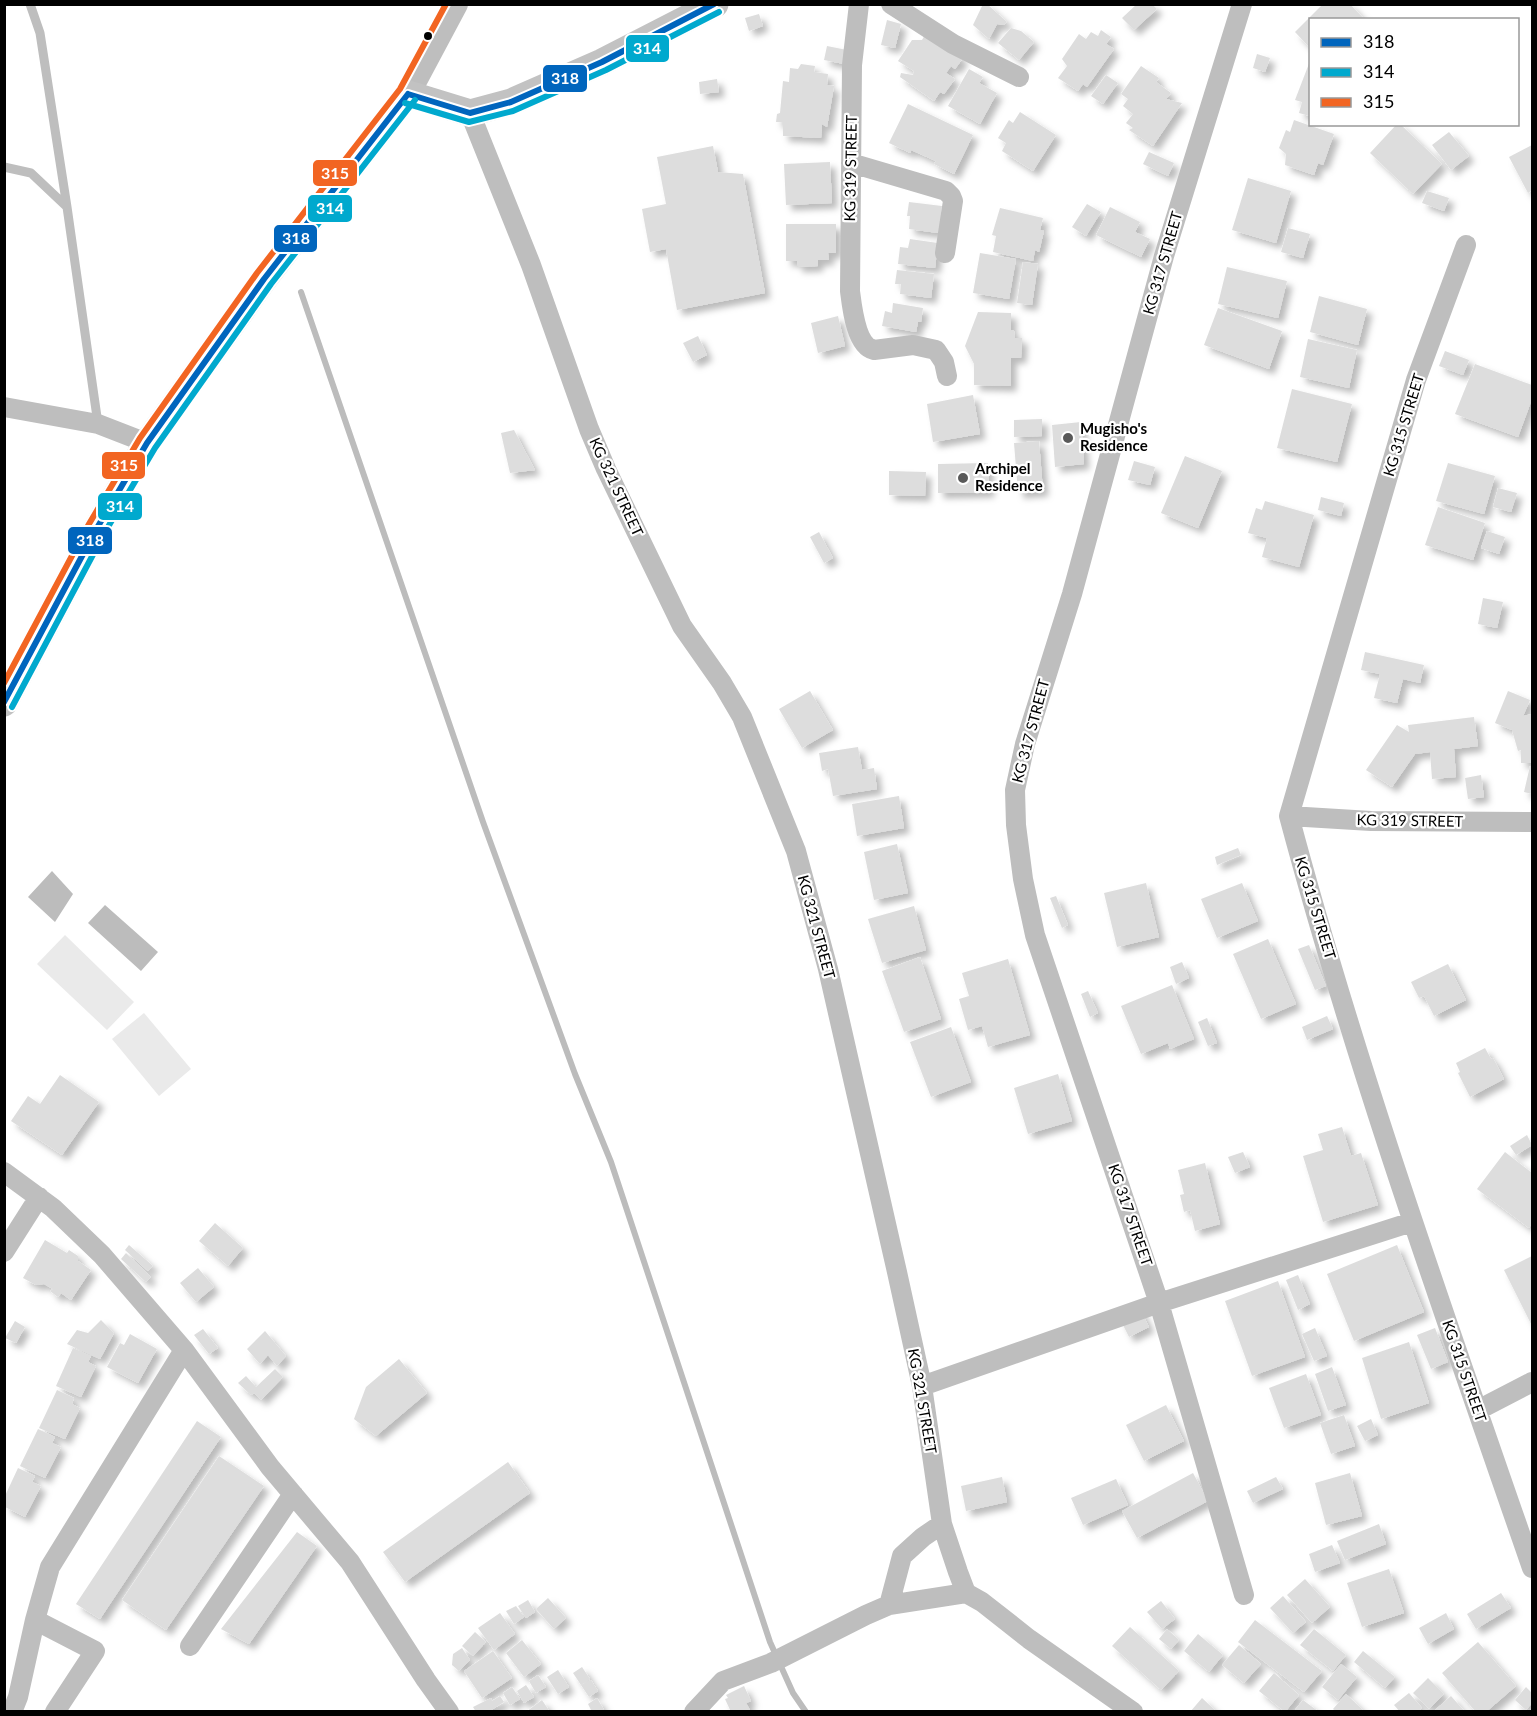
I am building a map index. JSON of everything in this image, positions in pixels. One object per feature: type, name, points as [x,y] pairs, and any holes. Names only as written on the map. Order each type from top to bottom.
[{"type":"main road","points":[[4,703],[97,528],[147,443],[264,279],[408,94],[470,112],[511,102],[555,84],[715,4]]},
{"type":"street","points":[[408,94],[456,4]]},
{"type":"street","name":"KG 319 STREET","points":[[859,4],[852,64],[850,291],[858,332],[868,349],[913,345],[936,350],[944,362],[947,376]]},
{"type":"street","points":[[891,4],[953,44],[1019,77]]},
{"type":"street","name":"KG 317 STREET","points":[[1242,4],[1164,256],[1072,594],[1025,744],[1015,789],[1016,825],[1035,934],[1159,1303],[1244,1595]]},
{"type":"street","name":"KG 321 STREET","points":[[470,112],[531,265],[589,429],[606,469],[682,626],[722,683],[742,717],[796,851],[828,969],[922,1386],[942,1524],[966,1593]]},
{"type":"street","points":[[851,162],[946,191],[953,201],[945,254]]},
{"type":"street","name":"KG 315 STREET","points":[[1466,245],[1416,380],[1288,816],[1412,1222],[1533,1568]]},
{"type":"street","points":[[4,407],[98,424],[147,443]]},
{"type":"street","name":"KG 319 STREET","points":[[1288,816],[1371,821],[1533,822]]},
{"type":"street","points":[[4,1172],[52,1208],[102,1255],[184,1350],[270,1467],[350,1562],[449,1712]]},
{"type":"street","points":[[4,1252],[39,1197]]},
{"type":"street","points":[[922,1386],[1159,1303],[1412,1222]]},
{"type":"street","points":[[12,1712],[18,1697],[35,1620],[50,1567],[184,1350]]},
{"type":"street","points":[[1478,1410],[1533,1382]]},
{"type":"street","points":[[190,1646],[292,1494]]},
{"type":"street","points":[[889,1605],[902,1556],[942,1524]]},
{"type":"street","points":[[694,1712],[723,1681],[771,1663],[866,1615],[889,1605],[966,1593],[982,1602],[1029,1639],[1133,1712]]},
{"type":"street","points":[[35,1620],[95,1651],[55,1712]]},
{"type":"lane","points":[[30,4],[40,33],[98,424]]},
{"type":"lane","points":[[4,167],[31,173],[67,207]]},
{"type":"shaded area","points":[[52,871],[73,894],[55,922],[28,897]]},
{"type":"shaded area","points":[[105,905],[158,952],[141,971],[88,923]]},
{"type":"shaded area","points":[[65,935],[134,1002],[107,1030],[37,964]]},
{"type":"shaded area","points":[[144,1013],[191,1069],[159,1096],[112,1039]]},
{"type":"building","points":[[983,4],[987,4],[1007,22],[1004,25],[997,24],[989,39],[973,25]]},
{"type":"building","points":[[1137,4],[1152,4],[1157,9],[1134,30],[1122,18]]},
{"type":"building","points":[[1323,4],[1350,4],[1363,18],[1309,18]]},
{"type":"building","points":[[759,14],[763,26],[749,31],[745,18]]},
{"type":"building","points":[[1309,18],[1309,47],[1295,32]]},
{"type":"building","points":[[887,20],[901,24],[895,48],[881,45]]},
{"type":"building","points":[[1011,28],[1021,31],[1034,42],[1019,60],[998,43]]},
{"type":"building","points":[[1101,30],[1111,37],[1106,44],[1114,49],[1087,87],[1083,84],[1078,91],[1058,78],[1067,66],[1062,59],[1079,34],[1086,39],[1091,32],[1098,36]]},
{"type":"building","points":[[926,33],[963,58],[955,69],[951,66],[946,73],[955,79],[944,94],[940,92],[934,101],[900,77],[901,73],[913,75],[914,71],[898,61],[912,40],[922,40]]},
{"type":"building","points":[[827,46],[847,50],[844,64],[824,60]]},
{"type":"building","points":[[1257,54],[1270,58],[1265,72],[1253,68]]},
{"type":"building","points":[[801,64],[815,66],[814,72],[828,74],[827,85],[834,86],[827,127],[822,124],[821,138],[783,136],[783,122],[776,122],[777,114],[780,113],[783,81],[789,82],[790,68],[798,69]]},
{"type":"building","points":[[1309,64],[1309,116],[1299,113],[1302,102],[1295,100]]},
{"type":"building","points":[[1141,66],[1159,78],[1156,82],[1171,93],[1166,99],[1182,103],[1153,146],[1129,130],[1133,128],[1126,123],[1133,114],[1123,106],[1128,99],[1121,94]]},
{"type":"building","points":[[969,69],[983,77],[979,83],[997,93],[980,124],[948,106]]},
{"type":"building","points":[[1106,75],[1118,83],[1103,104],[1091,96]]},
{"type":"building","points":[[717,79],[719,92],[700,94],[699,82]]},
{"type":"building","points":[[908,104],[973,135],[954,174],[934,164],[936,161],[911,150],[910,153],[889,143]]},
{"type":"building","points":[[1020,112],[1056,135],[1033,171],[1002,151],[1006,143],[998,138],[1009,120],[1013,123]]},
{"type":"building","points":[[1294,120],[1334,134],[1323,165],[1318,163],[1314,175],[1285,165],[1286,154],[1279,148],[1286,130],[1290,132]]},
{"type":"building","points":[[1395,126],[1402,126],[1442,164],[1413,194],[1370,153]]},
{"type":"building","points":[[1449,132],[1469,156],[1451,170],[1432,145]]},
{"type":"building","points":[[1532,145],[1532,190],[1528,193],[1509,157]]},
{"type":"building","points":[[713,146],[718,172],[743,174],[765,293],[677,310],[666,249],[650,252],[642,209],[666,204],[657,157]]},
{"type":"building","points":[[1149,152],[1174,163],[1168,176],[1143,164]]},
{"type":"building","points":[[830,162],[832,203],[786,205],[784,164]]},
{"type":"building","points":[[1248,178],[1291,191],[1276,243],[1232,230]]},
{"type":"building","points":[[1427,191],[1449,198],[1444,211],[1422,203]]},
{"type":"building","points":[[909,202],[942,206],[938,233],[909,229],[910,216],[907,216]]},
{"type":"building","points":[[1087,204],[1101,212],[1086,236],[1072,227]]},
{"type":"building","points":[[1110,207],[1140,222],[1135,232],[1150,239],[1141,257],[1096,235]]},
{"type":"building","points":[[1000,208],[1043,218],[1040,230],[1044,231],[1039,252],[1035,250],[1033,261],[993,252],[996,236],[992,235]]},
{"type":"building","points":[[786,224],[836,224],[836,253],[828,253],[829,260],[818,260],[818,266],[797,267],[797,261],[786,261]]},
{"type":"building","points":[[1288,228],[1310,234],[1303,258],[1281,252]]},
{"type":"building","points":[[910,239],[938,243],[935,268],[898,264],[900,247],[908,248]]},
{"type":"building","points":[[980,253],[1016,259],[1009,299],[973,293]]},
{"type":"building","points":[[1023,262],[1038,264],[1032,305],[1017,303]]},
{"type":"building","points":[[1227,267],[1287,281],[1278,318],[1218,304]]},
{"type":"building","points":[[897,270],[934,274],[931,298],[900,294],[901,284],[895,284]]},
{"type":"building","points":[[1319,296],[1367,309],[1358,345],[1310,332]]},
{"type":"building","points":[[893,303],[923,308],[921,322],[918,322],[916,332],[882,326],[885,311],[892,313]]},
{"type":"building","points":[[1218,308],[1282,331],[1269,369],[1204,345]]},
{"type":"building","points":[[978,312],[1011,313],[1011,330],[1014,331],[1015,338],[1022,338],[1021,358],[1011,358],[1011,386],[974,385],[974,364],[965,346]]},
{"type":"building","points":[[838,316],[845,346],[818,353],[811,323]]},
{"type":"building","points":[[698,336],[707,355],[693,362],[683,343]]},
{"type":"building","points":[[1308,339],[1357,350],[1349,388],[1300,377]]},
{"type":"building","points":[[1445,351],[1469,360],[1463,375],[1439,366]]},
{"type":"building","points":[[1475,364],[1532,385],[1532,399],[1518,437],[1455,414]]},
{"type":"building","points":[[1292,389],[1352,404],[1337,462],[1277,448]]},
{"type":"building","points":[[973,395],[980,434],[933,442],[927,404]]},
{"type":"building","points":[[1042,419],[1042,436],[1014,437],[1014,420]]},
{"type":"building","name":"Mugisho's Residence","points":[[1081,422],[1084,464],[1055,467],[1052,425]]},
{"type":"building","points":[[514,430],[535,470],[510,473],[501,433]]},
{"type":"building","points":[[1039,441],[1043,491],[1018,493],[1014,443]]},
{"type":"building","points":[[1185,456],[1222,471],[1198,528],[1161,513]]},
{"type":"building","points":[[1134,461],[1155,467],[1150,485],[1128,480]]},
{"type":"building","name":"Archipel Residence","points":[[988,463],[989,492],[938,493],[938,464]]},
{"type":"building","points":[[1448,463],[1495,476],[1484,514],[1436,501]]},
{"type":"building","points":[[889,471],[926,472],[925,496],[889,495]]},
{"type":"building","points":[[1498,488],[1517,493],[1511,512],[1493,507]]},
{"type":"building","points":[[1321,497],[1344,503],[1341,516],[1318,510]]},
{"type":"building","points":[[1265,501],[1314,515],[1299,567],[1262,557],[1267,538],[1248,533],[1256,508],[1262,510]]},
{"type":"building","points":[[1438,507],[1485,523],[1473,560],[1425,545]]},
{"type":"building","points":[[1487,531],[1505,537],[1499,554],[1481,548]]},
{"type":"building","points":[[819,532],[833,558],[824,563],[810,537]]},
{"type":"building","points":[[1483,598],[1503,602],[1497,628],[1478,624]]},
{"type":"building","points":[[1365,652],[1424,665],[1420,683],[1403,679],[1397,703],[1374,698],[1380,674],[1361,670]]},
{"type":"building","points":[[810,691],[833,730],[802,748],[779,709]]},
{"type":"building","points":[[1508,691],[1530,700],[1523,716],[1532,714],[1532,763],[1521,763],[1521,750],[1518,751],[1512,730],[1495,723]]},
{"type":"building","points":[[1474,717],[1478,746],[1454,749],[1456,777],[1432,779],[1430,752],[1415,754],[1392,787],[1366,770],[1397,725],[1409,732],[1408,725]]},
{"type":"building","points":[[858,747],[862,770],[874,768],[877,789],[833,796],[828,769],[822,771],[819,753]]},
{"type":"building","points":[[1530,766],[1532,767],[1532,794],[1524,792]]},
{"type":"building","points":[[1481,775],[1484,797],[1468,799],[1465,778]]},
{"type":"building","points":[[899,796],[904,828],[857,836],[852,804]]},
{"type":"building","points":[[897,844],[908,893],[874,900],[864,852]]},
{"type":"building","points":[[1238,848],[1241,855],[1217,865],[1215,857]]},
{"type":"building","points":[[1146,883],[1159,937],[1117,947],[1104,893]]},
{"type":"building","points":[[1242,883],[1258,921],[1217,938],[1201,899]]},
{"type":"building","points":[[1056,896],[1068,925],[1062,928],[1050,898]]},
{"type":"building","points":[[914,906],[926,950],[882,963],[868,919]]},
{"type":"building","points":[[1268,939],[1296,1004],[1261,1019],[1233,954]]},
{"type":"building","points":[[1309,945],[1326,986],[1315,990],[1298,949]]},
{"type":"building","points":[[920,957],[941,1019],[904,1032],[882,971]]},
{"type":"building","points":[[1008,959],[1030,1035],[988,1047],[982,1026],[968,1030],[959,999],[969,996],[962,973]]},
{"type":"building","points":[[1182,962],[1189,978],[1176,984],[1170,967]]},
{"type":"building","points":[[1448,964],[1466,1000],[1434,1016],[1424,996],[1419,998],[1411,982]]},
{"type":"building","points":[[1172,985],[1194,1039],[1170,1049],[1168,1043],[1141,1054],[1121,1006]]},
{"type":"building","points":[[1088,991],[1098,1013],[1090,1017],[1081,994]]},
{"type":"building","points":[[1327,1016],[1333,1029],[1307,1040],[1302,1027]]},
{"type":"building","points":[[1207,1018],[1217,1043],[1208,1046],[1198,1022]]},
{"type":"building","points":[[951,1027],[971,1082],[931,1097],[910,1042]]},
{"type":"building","points":[[1485,1048],[1504,1079],[1470,1097],[1458,1073],[1460,1072],[1456,1063]]},
{"type":"building","points":[[1058,1074],[1072,1121],[1028,1134],[1014,1088]]},
{"type":"building","points":[[60,1075],[99,1102],[62,1155],[11,1121],[28,1096],[40,1104]]},
{"type":"building","points":[[1342,1127],[1351,1156],[1361,1153],[1378,1205],[1323,1222],[1303,1156],[1323,1150],[1318,1134]]},
{"type":"building","points":[[1527,1135],[1532,1145],[1516,1155],[1510,1146]]},
{"type":"building","points":[[1243,1152],[1250,1167],[1235,1173],[1228,1157]]},
{"type":"building","points":[[1505,1152],[1532,1173],[1532,1223],[1529,1228],[1477,1189]]},
{"type":"building","points":[[1205,1163],[1220,1224],[1195,1231],[1190,1210],[1184,1212],[1180,1195],[1184,1194],[1178,1170]]},
{"type":"building","points":[[215,1223],[243,1248],[228,1266],[199,1241]]},
{"type":"building","points":[[45,1240],[67,1253],[69,1250],[78,1256],[78,1261],[91,1270],[71,1300],[61,1293],[58,1297],[50,1291],[53,1289],[44,1284],[36,1285],[23,1278]]},
{"type":"building","points":[[129,1245],[153,1266],[148,1271],[125,1250]]},
{"type":"building","points":[[1397,1245],[1424,1312],[1354,1341],[1327,1274]]},
{"type":"building","points":[[126,1253],[151,1277],[146,1282],[121,1259]]},
{"type":"building","points":[[1532,1256],[1532,1326],[1504,1270]]},
{"type":"building","points":[[198,1268],[214,1287],[196,1302],[180,1283]]},
{"type":"building","points":[[1298,1275],[1310,1304],[1298,1310],[1286,1280]]},
{"type":"building","points":[[1278,1281],[1305,1357],[1252,1376],[1225,1301]]},
{"type":"building","points":[[1140,1309],[1149,1327],[1129,1337],[1120,1319]]},
{"type":"building","points":[[101,1320],[114,1333],[100,1359],[67,1344],[77,1330],[88,1333]]},
{"type":"building","points":[[15,1321],[25,1327],[16,1343],[5,1338]]},
{"type":"building","points":[[1315,1328],[1327,1356],[1314,1361],[1302,1334]]},
{"type":"building","points":[[1435,1328],[1448,1362],[1431,1369],[1417,1335]]},
{"type":"building","points":[[203,1329],[218,1348],[209,1354],[194,1335]]},
{"type":"building","points":[[265,1331],[286,1356],[277,1366],[268,1355],[260,1364],[247,1349]]},
{"type":"building","points":[[130,1334],[157,1349],[138,1383],[107,1367],[120,1343],[124,1345]]},
{"type":"building","points":[[1409,1342],[1429,1403],[1381,1419],[1362,1358]]},
{"type":"building","points":[[73,1348],[91,1356],[88,1362],[96,1366],[81,1397],[56,1386]]},
{"type":"building","points":[[399,1359],[427,1393],[376,1436],[354,1419],[366,1387]]},
{"type":"building","points":[[1332,1367],[1346,1405],[1328,1411],[1315,1374]]},
{"type":"building","points":[[275,1369],[283,1377],[261,1400],[254,1393],[251,1395],[238,1383],[246,1376],[256,1387]]},
{"type":"building","points":[[1306,1374],[1321,1415],[1284,1428],[1269,1388]]},
{"type":"building","points":[[57,1390],[74,1398],[72,1404],[80,1408],[65,1439],[39,1428]]},
{"type":"building","points":[[1166,1405],[1184,1441],[1144,1461],[1126,1425]]},
{"type":"building","points":[[1344,1415],[1355,1446],[1331,1454],[1320,1423]]},
{"type":"building","points":[[1371,1419],[1378,1435],[1365,1441],[1357,1426]]},
{"type":"building","points":[[197,1421],[221,1437],[100,1619],[76,1604]]},
{"type":"building","points":[[38,1429],[55,1437],[52,1443],[61,1447],[45,1478],[20,1466]]},
{"type":"building","points":[[219,1456],[264,1486],[166,1630],[122,1600]]},
{"type":"building","points":[[508,1462],[530,1493],[405,1582],[383,1552]]},
{"type":"building","points":[[18,1468],[35,1476],[32,1482],[41,1486],[25,1517],[5,1507],[5,1496]]},
{"type":"building","points":[[1193,1473],[1208,1501],[1137,1538],[1122,1511]]},
{"type":"building","points":[[1350,1473],[1362,1516],[1326,1525],[1315,1483]]},
{"type":"building","points":[[1002,1477],[1007,1502],[966,1511],[961,1486]]},
{"type":"building","points":[[1276,1477],[1283,1489],[1253,1503],[1247,1491]]},
{"type":"building","points":[[1116,1479],[1128,1505],[1083,1525],[1071,1498]]},
{"type":"building","points":[[1379,1524],[1386,1544],[1345,1560],[1337,1541]]},
{"type":"building","points":[[297,1532],[317,1546],[249,1644],[221,1629]]},
{"type":"building","points":[[1332,1545],[1340,1563],[1315,1572],[1309,1554]]},
{"type":"building","points":[[1389,1569],[1404,1613],[1362,1627],[1347,1583]]},
{"type":"building","points":[[1305,1579],[1330,1607],[1312,1623],[1287,1595]]},
{"type":"building","points":[[1501,1593],[1511,1608],[1476,1629],[1467,1614]]},
{"type":"building","points":[[1283,1596],[1306,1622],[1293,1633],[1270,1608]]},
{"type":"building","points":[[548,1598],[566,1618],[554,1629],[536,1609]]},
{"type":"building","points":[[528,1600],[535,1612],[526,1618],[518,1606]]},
{"type":"building","points":[[1161,1601],[1175,1619],[1162,1629],[1147,1612]]},
{"type":"building","points":[[516,1606],[524,1617],[514,1624],[506,1611]]},
{"type":"building","points":[[500,1613],[515,1634],[494,1650],[478,1628]]},
{"type":"building","points":[[1446,1613],[1454,1629],[1428,1644],[1419,1628]]},
{"type":"building","points":[[1255,1620],[1322,1671],[1304,1692],[1238,1642]]},
{"type":"building","points":[[1130,1627],[1179,1671],[1161,1690],[1112,1646]]},
{"type":"building","points":[[1167,1629],[1179,1640],[1171,1649],[1159,1639]]},
{"type":"building","points":[[1314,1629],[1346,1655],[1333,1671],[1300,1645]]},
{"type":"building","points":[[475,1632],[486,1642],[473,1656],[462,1646]]},
{"type":"building","points":[[1198,1634],[1223,1655],[1209,1672],[1184,1651]]},
{"type":"building","points":[[522,1640],[541,1664],[524,1677],[506,1653]]},
{"type":"building","points":[[1478,1642],[1516,1686],[1486,1712],[1476,1712],[1442,1673]]},
{"type":"building","points":[[1239,1645],[1261,1664],[1244,1683],[1222,1665]]},
{"type":"building","points":[[462,1648],[470,1660],[459,1671],[452,1665],[453,1654]]},
{"type":"building","points":[[493,1651],[512,1678],[482,1698],[464,1671]]},
{"type":"building","points":[[1363,1651],[1395,1677],[1385,1688],[1354,1662]]},
{"type":"building","points":[[1341,1664],[1357,1677],[1338,1700],[1322,1687]]},
{"type":"building","points":[[582,1667],[590,1679],[581,1685],[573,1673]]},
{"type":"building","points":[[558,1670],[569,1687],[558,1694],[547,1677]]},
{"type":"building","points":[[1274,1673],[1299,1695],[1285,1712],[1259,1691]]},
{"type":"building","points":[[538,1675],[546,1687],[536,1693],[529,1681]]},
{"type":"building","points":[[1428,1678],[1444,1694],[1429,1709],[1413,1693]]},
{"type":"building","points":[[591,1680],[598,1691],[589,1697],[581,1685]]},
{"type":"building","points":[[526,1685],[534,1697],[524,1703],[517,1691]]},
{"type":"building","points":[[744,1686],[751,1701],[746,1703],[751,1712],[731,1712],[725,1699],[728,1698],[726,1695]]},
{"type":"building","points":[[512,1687],[520,1699],[510,1705],[503,1693]]},
{"type":"building","points":[[1526,1687],[1532,1693],[1532,1703],[1526,1710],[1515,1700]]},
{"type":"building","points":[[1409,1693],[1422,1708],[1418,1712],[1400,1712],[1394,1705]]},
{"type":"building","points":[[1346,1694],[1365,1712],[1336,1712],[1333,1709]]},
{"type":"building","points":[[500,1696],[504,1702],[488,1712],[476,1712],[473,1707],[491,1698],[492,1701]]},
{"type":"building","points":[[1451,1696],[1465,1712],[1433,1712]]},
{"type":"building","points":[[597,1698],[604,1710],[592,1712],[588,1704]]},
{"type":"building","points":[[1202,1698],[1217,1712],[1190,1712]]},
{"type":"building","points":[[542,1700],[550,1712],[526,1712]]},
{"type":"building","points":[[1303,1700],[1319,1712],[1295,1710]]},
{"type":"waterway","points":[[301,292],[483,822],[575,1074],[611,1162],[770,1642],[793,1693],[806,1712]]},
{"type":"transit line","name":"315","points":[[4,683],[89,524],[140,438],[257,273],[400,89],[446,4]]},
{"type":"transit line","name":"318","points":[[408,94],[470,113],[511,102],[602,62],[714,4]]},
{"type":"transit line","name":"314","points":[[405,103],[469,122],[513,111],[606,70],[719,12]]},
{"type":"transit line","name":"318","points":[[4,702],[97,528],[147,443],[264,279],[408,94]]},
{"type":"transit line","name":"314","points":[[12,707],[105,532],[155,448],[271,284],[415,100]]},
{"type":"place","name":"Mugisho's Residence","points":[[1068,438]]},
{"type":"place","name":"Archipel Residence","points":[[963,478]]}]
